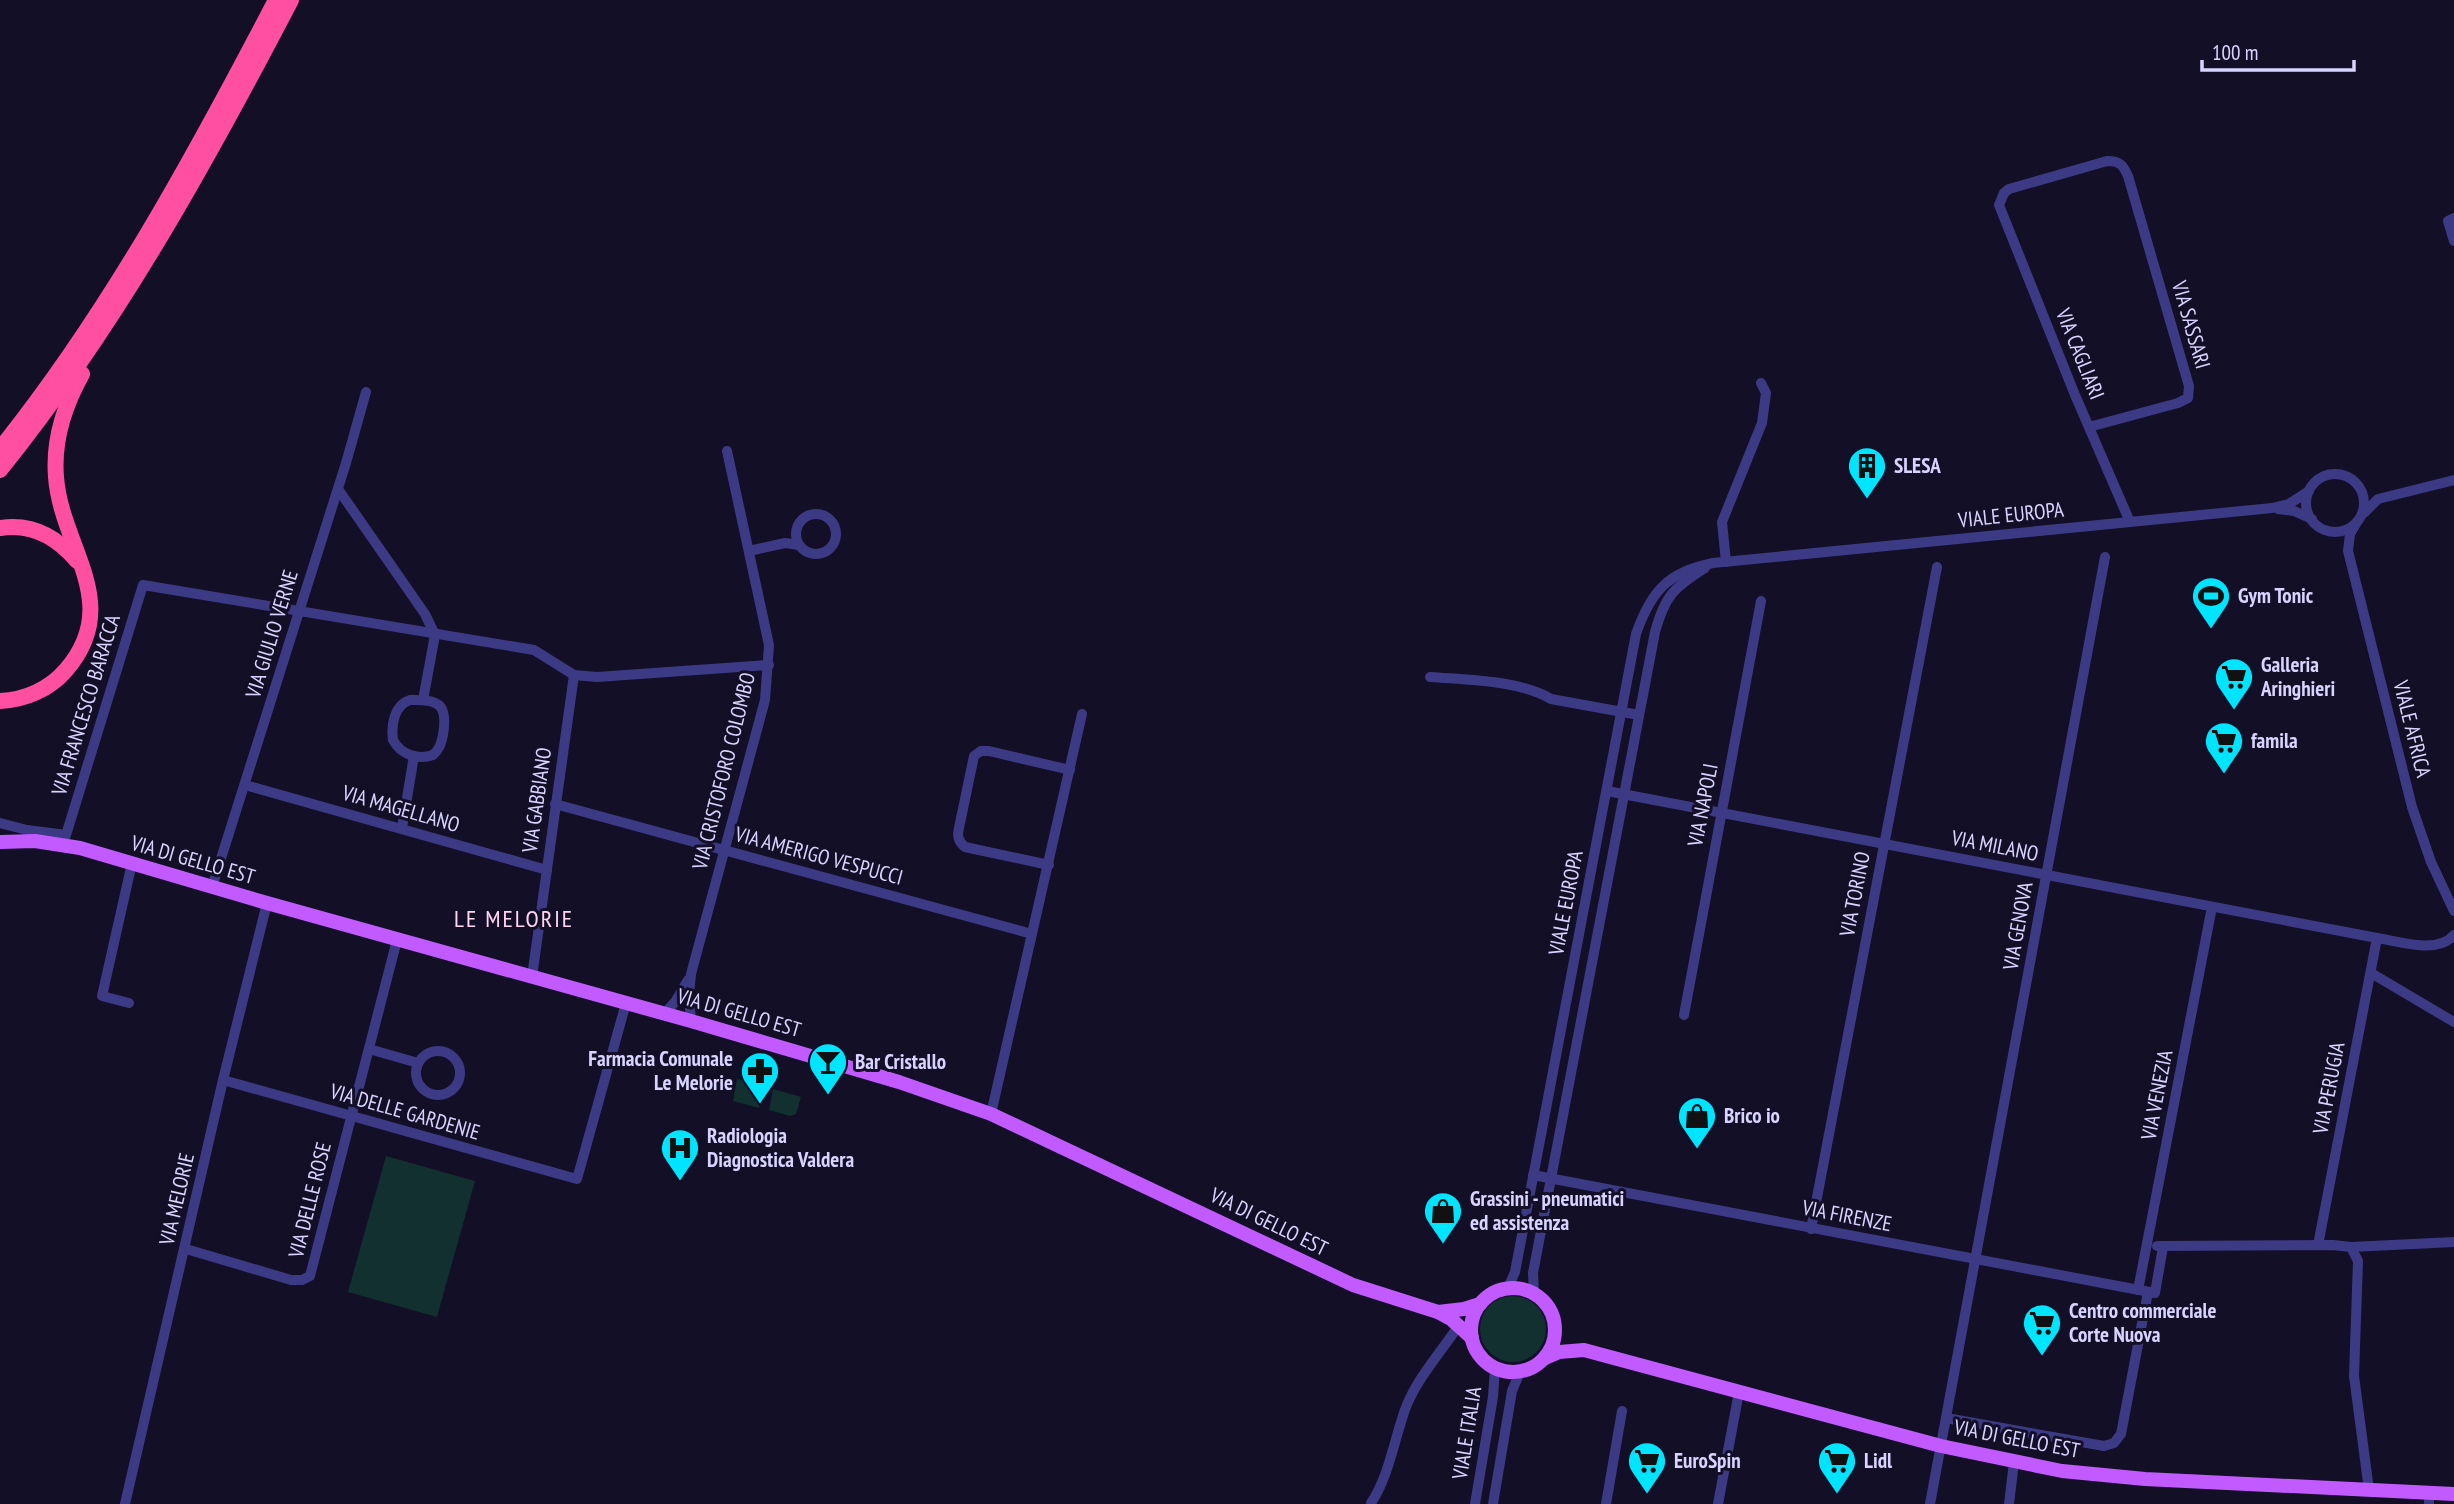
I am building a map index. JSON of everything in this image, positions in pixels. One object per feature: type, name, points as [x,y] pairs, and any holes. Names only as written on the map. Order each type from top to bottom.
[{"type":"highway","points":[[0,449],[86,332],[171,193],[276,0]]},
{"type":"highway","points":[[0,470],[38,421],[101,330],[164,230],[291,0]]},
{"type":"highway","points":[[0,701],[25,697],[53,683],[71,665],[86,637],[92,609],[89,583],[61,506],[55,452],[70,396],[101,330]]},
{"type":"highway","points":[[0,438],[20,424]]},
{"type":"highway","points":[[0,528],[25,527],[49,536],[69,552],[83,569]]},
{"type":"main road","name":"VIA DI GELLO EST","points":[[0,842],[35,841],[62,844],[899,1082],[991,1114],[1329,1274],[1378,1294],[1438,1312],[1459,1325],[1472,1338]]},
{"type":"main road","points":[[1508,1288],[1534,1292],[1548,1306],[1555,1321],[1555,1338],[1545,1358],[1536,1366],[1520,1372],[1506,1372],[1495,1368],[1478,1354],[1472,1338],[1473,1318],[1480,1304],[1491,1294],[1508,1288]]},
{"type":"main road","name":"VIA DI GELLO EST","points":[[1438,1312],[1480,1304]]},
{"type":"main road","points":[[1459,1325],[1464,1309]]},
{"type":"main road","name":"VIA DI GELLO EST","points":[[1555,1321],[1565,1338],[1584,1350]]},
{"type":"main road","name":"VIA DI GELLO EST","points":[[1545,1358],[1567,1350],[1584,1350],[1941,1446],[2062,1471],[2123,1477],[2369,1490],[2429,1499],[2454,1494]]},
{"type":"street","name":"VIA CAGLIARI","points":[[2122,165],[2107,160],[2009,189],[2001,199],[2001,213],[2130,523]]},
{"type":"street","name":"VIA SASSARI","points":[[2089,427],[2188,398],[2189,386],[2129,176],[2122,165]]},
{"type":"street","points":[[2451,219],[2454,241]]},
{"type":"street","points":[[1726,562],[1721,522],[1762,423],[1766,393],[1761,383]]},
{"type":"street","name":"VIA GIULIO VERNE","points":[[212,887],[366,392]]},
{"type":"street","name":"VIA CRISTOFORO COLOMBO","points":[[691,1021],[691,974],[765,700],[769,665],[769,645],[727,451]]},
{"type":"street","name":"VIALE EUROPA","points":[[1508,1288],[1515,1272],[1636,634],[1653,597],[1676,575],[1694,567],[1726,562],[2272,509],[2289,504],[2309,491],[2320,478],[2337,474],[2350,478],[2369,491],[2397,492]]},
{"type":"street","name":"VIALE EUROPA","points":[[2272,509],[2294,511],[2329,531],[2344,530],[2359,519],[2372,502],[2397,492],[2454,480]]},
{"type":"street","points":[[2348,551],[2350,534],[2359,519],[2364,502],[2359,486]]},
{"type":"street","points":[[338,489],[425,614],[435,635],[423,700]]},
{"type":"street","points":[[2309,491],[2306,505],[2312,519]]},
{"type":"street","points":[[785,543],[795,532],[801,519],[814,513],[828,517],[836,528],[834,542],[826,552],[808,553],[799,545],[795,532]]},
{"type":"street","name":"VIALE AFRICA","points":[[2329,531],[2337,536],[2348,551],[2420,834],[2454,911]]},
{"type":"street","points":[[749,551],[785,543],[799,545]]},
{"type":"street","name":"VIA GENOVA","points":[[1930,1504],[2105,557]]},
{"type":"street","name":"VIALE EUROPA","points":[[1534,1292],[1533,1273],[1655,632],[1663,605],[1676,587],[1713,564]]},
{"type":"street","name":"VIA TORINO","points":[[1811,1229],[1937,567]]},
{"type":"street","name":"VIA FRANCESCO BARACCA","points":[[0,823],[66,835],[143,585],[299,612]]},
{"type":"street","name":"VIA NAPOLI","points":[[1684,1015],[1761,601]]},
{"type":"street","points":[[299,612],[534,650],[574,675],[617,677],[769,665]]},
{"type":"street","name":"VIA GABBIANO","points":[[532,977],[574,675]]},
{"type":"street","points":[[1430,677],[1495,683],[1541,692],[1551,699],[1639,715]]},
{"type":"street","points":[[410,700],[423,700],[441,707],[446,718],[438,751],[428,757],[414,756],[396,746],[392,735],[400,705],[410,700]]},
{"type":"street","points":[[991,1114],[1082,714]]},
{"type":"street","points":[[1048,865],[961,844],[958,828],[974,757],[981,751],[989,751],[1070,770]]},
{"type":"street","points":[[402,828],[414,756]]},
{"type":"street","name":"VIA MAGELLANO","points":[[245,785],[547,870]]},
{"type":"street","name":"VIA MILANO","points":[[1607,791],[2377,937]]},
{"type":"street","name":"VIA AMERIGO VESPUCCI","points":[[555,804],[1032,933]]},
{"type":"street","points":[[129,1003],[102,996],[132,863]]},
{"type":"street","name":"VIA MELORIE","points":[[125,1504],[223,1080],[267,903]]},
{"type":"street","name":"VIA VENEZIA","points":[[1946,1418],[2104,1446],[2114,1443],[2121,1434],[2147,1291],[2148,1246],[2212,907]]},
{"type":"street","points":[[2377,937],[2435,945],[2450,939],[2454,934]]},
{"type":"street","name":"VIA PERUGIA","points":[[2318,1245],[2377,937]]},
{"type":"street","name":"VIA DELLE ROSE","points":[[186,1249],[291,1280],[302,1280],[310,1276],[397,940]]},
{"type":"street","points":[[2371,973],[2454,1022]]},
{"type":"street","name":"VIA CRISTOFORO COLOMBO","points":[[664,1014],[681,994],[691,974]]},
{"type":"street","name":"VIA DELLE GARDENIE","points":[[223,1080],[577,1179],[626,1003]]},
{"type":"street","points":[[369,1049],[418,1063]]},
{"type":"street","points":[[446,1051],[460,1066],[459,1080],[450,1092],[435,1095],[427,1092],[417,1081],[418,1063],[425,1054],[446,1051]]},
{"type":"street","name":"VIA FIRENZE","points":[[1533,1175],[2147,1291]]},
{"type":"street","points":[[2148,1246],[2351,1247],[2454,1242]]},
{"type":"street","name":"VIA VENEZIA","points":[[2147,1291],[2163,1247]]},
{"type":"street","points":[[2351,1247],[2358,1261],[2354,1364],[2356,1402],[2369,1490]]},
{"type":"street","points":[[1371,1503],[1379,1489],[1406,1405],[1425,1372],[1459,1325]]},
{"type":"street","name":"VIALE ITALIA","points":[[1475,1504],[1493,1397],[1495,1368]]},
{"type":"street","name":"VIALE ITALIA","points":[[1493,1504],[1512,1391],[1520,1372]]},
{"type":"street","points":[[1718,1504],[1739,1392]]},
{"type":"street","points":[[1606,1504],[1622,1412]]},
{"type":"street","points":[[2009,1504],[2014,1462]]},
{"type":"green space","points":[[737,1079],[763,1086],[759,1108],[733,1101]]},
{"type":"green space","points":[[773,1089],[801,1097],[796,1114],[790,1116],[769,1110]]},
{"type":"green space","points":[[386,1156],[475,1181],[437,1317],[348,1292]]},
{"type":"green space","points":[[1513,1296],[1526,1298],[1536,1306],[1544,1316],[1544,1342],[1536,1352],[1526,1360],[1513,1362],[1500,1360],[1490,1352],[1482,1342],[1480,1329],[1482,1316],[1490,1306],[1500,1298]]},
{"type":"place","name":"SLESA","points":[[1867,500]]},
{"type":"place","name":"Gym Tonic","points":[[2211,630]]},
{"type":"place","name":"Galleria Aringhieri","points":[[2234,711]]},
{"type":"place","name":"famila","points":[[2224,775]]},
{"type":"place","name":"Bar Cristallo","points":[[828,1096]]},
{"type":"place","name":"Farmacia Comunale Le Melorie","points":[[760,1105]]},
{"type":"place","name":"Brico io","points":[[1697,1150]]},
{"type":"place","name":"Radiologia Diagnostica Valdera","points":[[680,1182]]},
{"type":"place","name":"Grassini - pneumatici ed assistenza","points":[[1443,1245]]},
{"type":"place","name":"Centro commerciale Corte Nuova","points":[[2042,1357]]},
{"type":"place","name":"EuroSpin","points":[[1647,1495]]},
{"type":"place","name":"Lidl","points":[[1837,1495]]},
{"type":"district","name":"LE MELORIE","points":[[514,919]]}]
